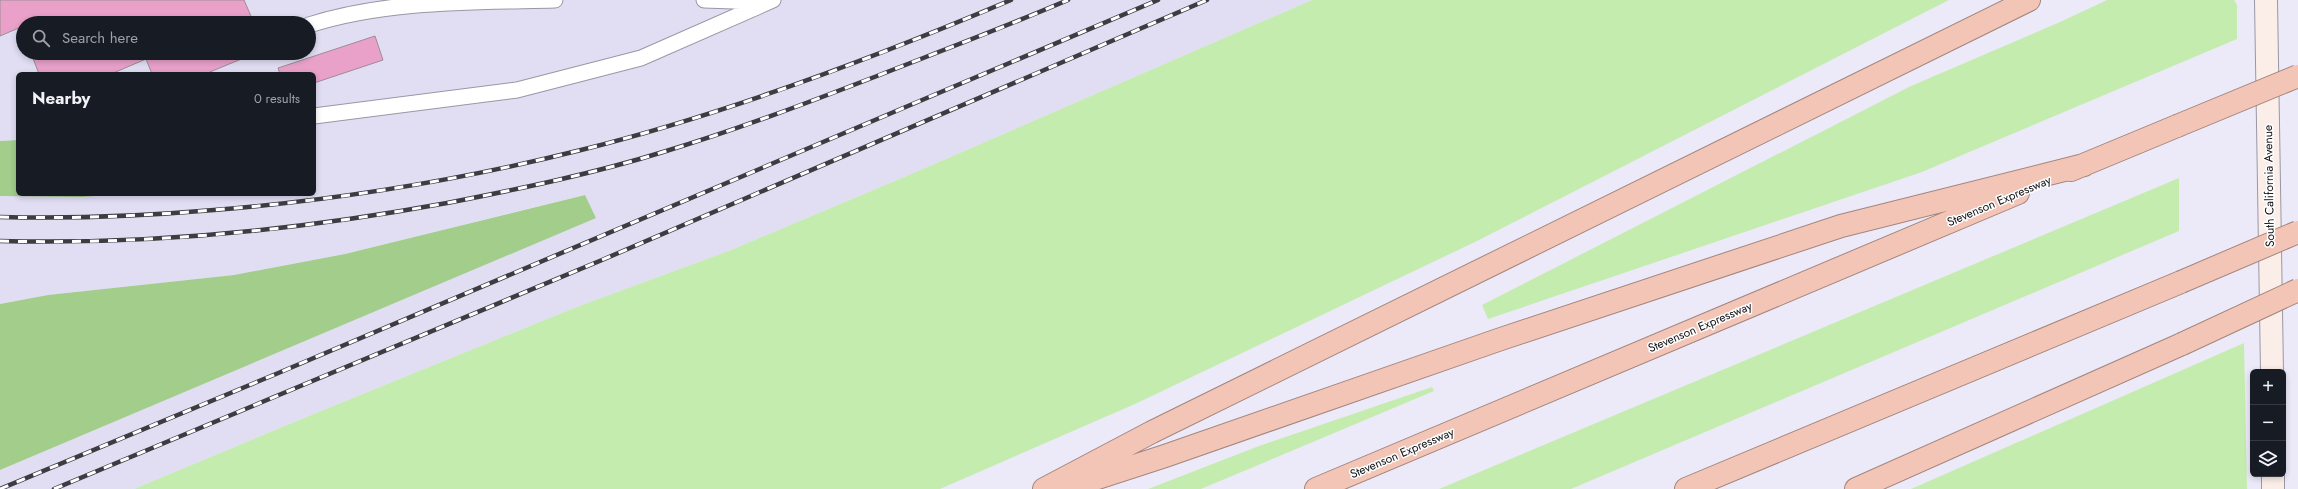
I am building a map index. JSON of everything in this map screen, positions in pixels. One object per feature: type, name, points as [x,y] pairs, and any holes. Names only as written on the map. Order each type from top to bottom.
[{"type":"highway","points":[[1044,489],[1152,432],[2028,0]]},
{"type":"highway","points":[[1064,489],[1165,456],[1498,340],[1840,226],[2084,165],[2298,76]]},
{"type":"highway","name":"Stevenson Expressway","points":[[1316,489],[2084,165]]},
{"type":"highway","points":[[1686,489],[2298,232]]},
{"type":"highway","points":[[1856,489],[2182,344],[2298,290]]},
{"type":"main road","name":"South California Avenue","points":[[2266,0],[2272,369]]},
{"type":"main road","points":[[2273,477],[2273,489]]},
{"type":"lane","points":[[316,23],[335,16],[423,3],[555,0]]},
{"type":"lane","points":[[704,0],[770,1]]},
{"type":"lane","points":[[316,116],[517,90],[641,58],[770,1]]},
{"type":"shaded area","points":[[0,0],[1312,0],[916,172],[731,250],[574,308],[134,489],[0,489],[0,470],[596,217],[584,195],[345,254],[234,275],[48,295],[0,304],[0,196],[316,196],[316,72],[16,72],[16,140],[0,141]]},
{"type":"green space","points":[[1312,0],[1949,0],[1477,241],[1135,404],[940,489],[134,489],[574,308],[731,250],[916,172]]},
{"type":"green space","points":[[2107,0],[2234,0],[2237,5],[2237,39],[1922,172],[1488,319],[1482,305],[1911,86],[2060,22]]},
{"type":"green space","points":[[16,140],[16,196],[96,196],[81,197],[0,196],[0,141]]},
{"type":"green space","points":[[2179,178],[2179,231],[1571,489],[1439,489]]},
{"type":"green space","points":[[585,195],[596,218],[0,470],[0,304],[48,295],[234,275],[345,254]]},
{"type":"green space","points":[[2244,343],[2247,489],[1911,489]]},
{"type":"green space","points":[[1432,387],[1434,391],[1201,489],[1148,489],[1259,446]]},
{"type":"building","points":[[0,0],[244,0],[251,16],[16,16],[16,29],[0,36]]},
{"type":"building","points":[[375,36],[383,60],[316,82],[316,72],[279,72],[278,68],[302,60],[316,60],[316,55]]},
{"type":"building","points":[[34,60],[144,60],[116,72],[38,72]]},
{"type":"building","points":[[146,60],[239,60],[210,72],[151,72]]},
{"type":"railway","points":[[0,217],[54,218],[134,215],[260,206],[353,195],[490,171],[635,136],[745,102],[906,43],[1011,0]]},
{"type":"railway","points":[[0,241],[113,241],[225,234],[280,228],[391,213],[447,203],[555,180],[636,160],[690,144],[877,76],[1068,0]]},
{"type":"railway","points":[[0,489],[276,374],[1158,0]]},
{"type":"railway","points":[[54,489],[602,260],[1207,0]]}]
